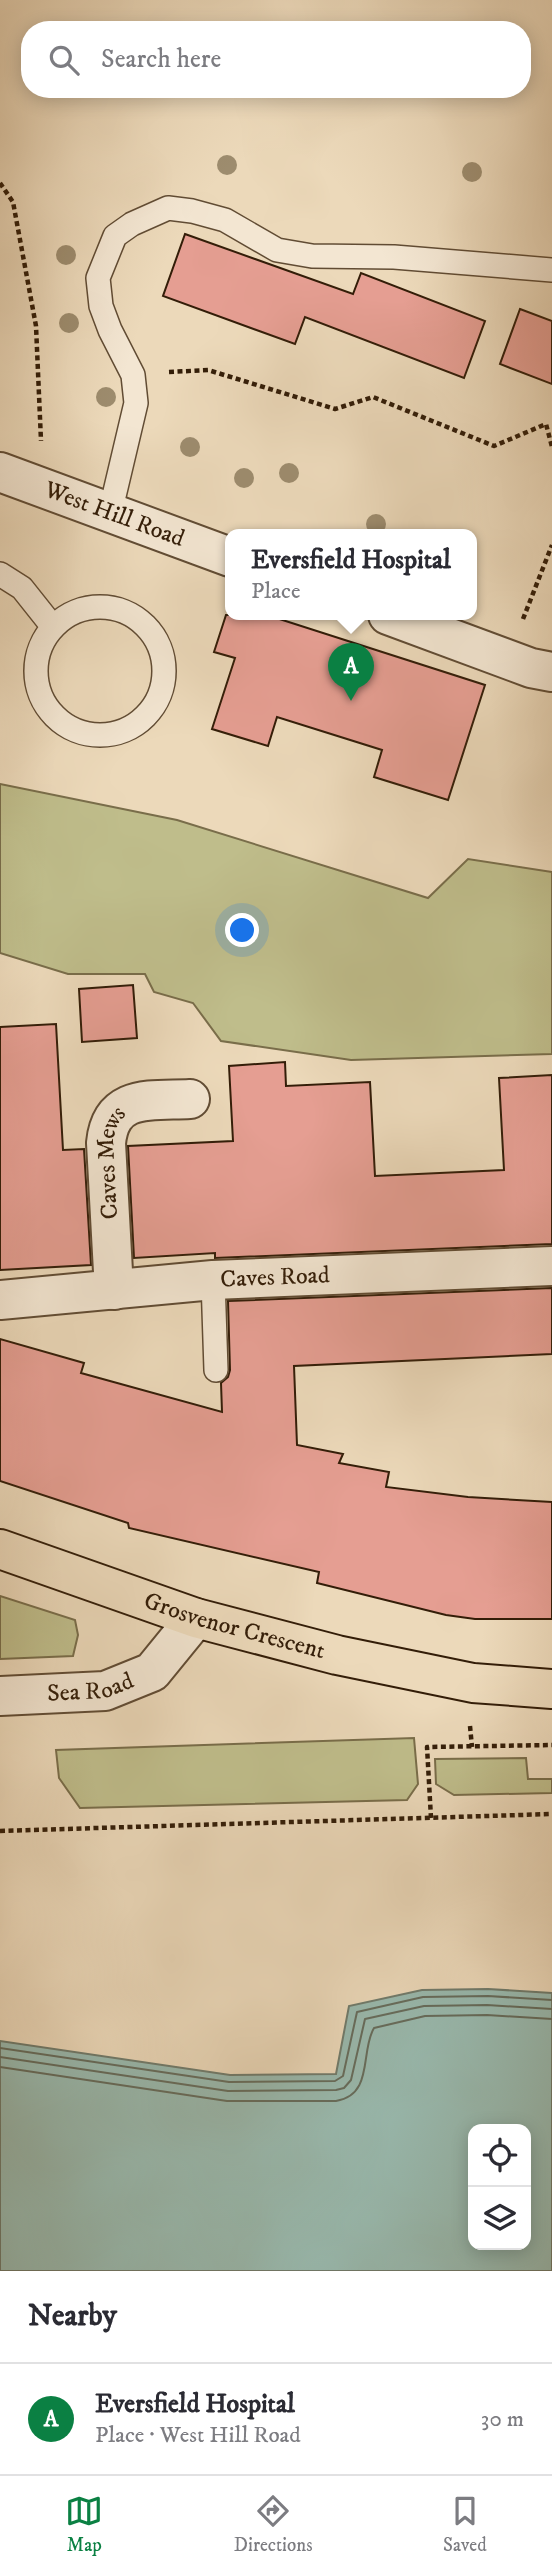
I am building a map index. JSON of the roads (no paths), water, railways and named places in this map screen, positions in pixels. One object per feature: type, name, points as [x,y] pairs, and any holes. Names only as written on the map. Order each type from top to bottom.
[{"type":"highway","name":"Grosvenor Crescent","points":[[0,1549],[196,1618],[337,1655],[473,1683],[552,1689]]},
{"type":"street","name":"West Hill Road","points":[[0,472],[225,555]]},
{"type":"street","points":[[402,620],[531,668],[552,672]]},
{"type":"street","name":"Caves Mews","points":[[114,1290],[107,1128],[122,1108],[134,1102],[190,1098]]},
{"type":"street","name":"Caves Road","points":[[0,1300],[213,1280],[552,1266]]},
{"type":"street","name":"Sea Road","points":[[0,1696],[105,1691],[152,1672],[196,1618]]},
{"type":"lane","points":[[110,513],[136,403],[133,375],[101,306],[98,278],[115,236],[148,215],[168,208],[192,211],[225,220],[277,250],[312,256],[394,257],[552,270]]},
{"type":"lane","points":[[0,574],[22,588],[53,627]]},
{"type":"lane","points":[[91,607],[113,607],[133,615],[149,629],[160,648],[165,668],[162,690],[153,708],[138,723],[119,732],[99,735],[78,730],[60,721],[46,705],[38,685],[36,665],[41,644],[53,627],[70,614],[91,607]]},
{"type":"lane","points":[[213,1280],[216,1370]]},
{"type":"water","points":[[488,1989],[552,1993],[552,2271],[0,2271],[0,2041],[230,2075],[336,2074],[349,2006],[422,1990]]},
{"type":"place","name":"Eversfield Hospital","points":[[351,701]]}]
